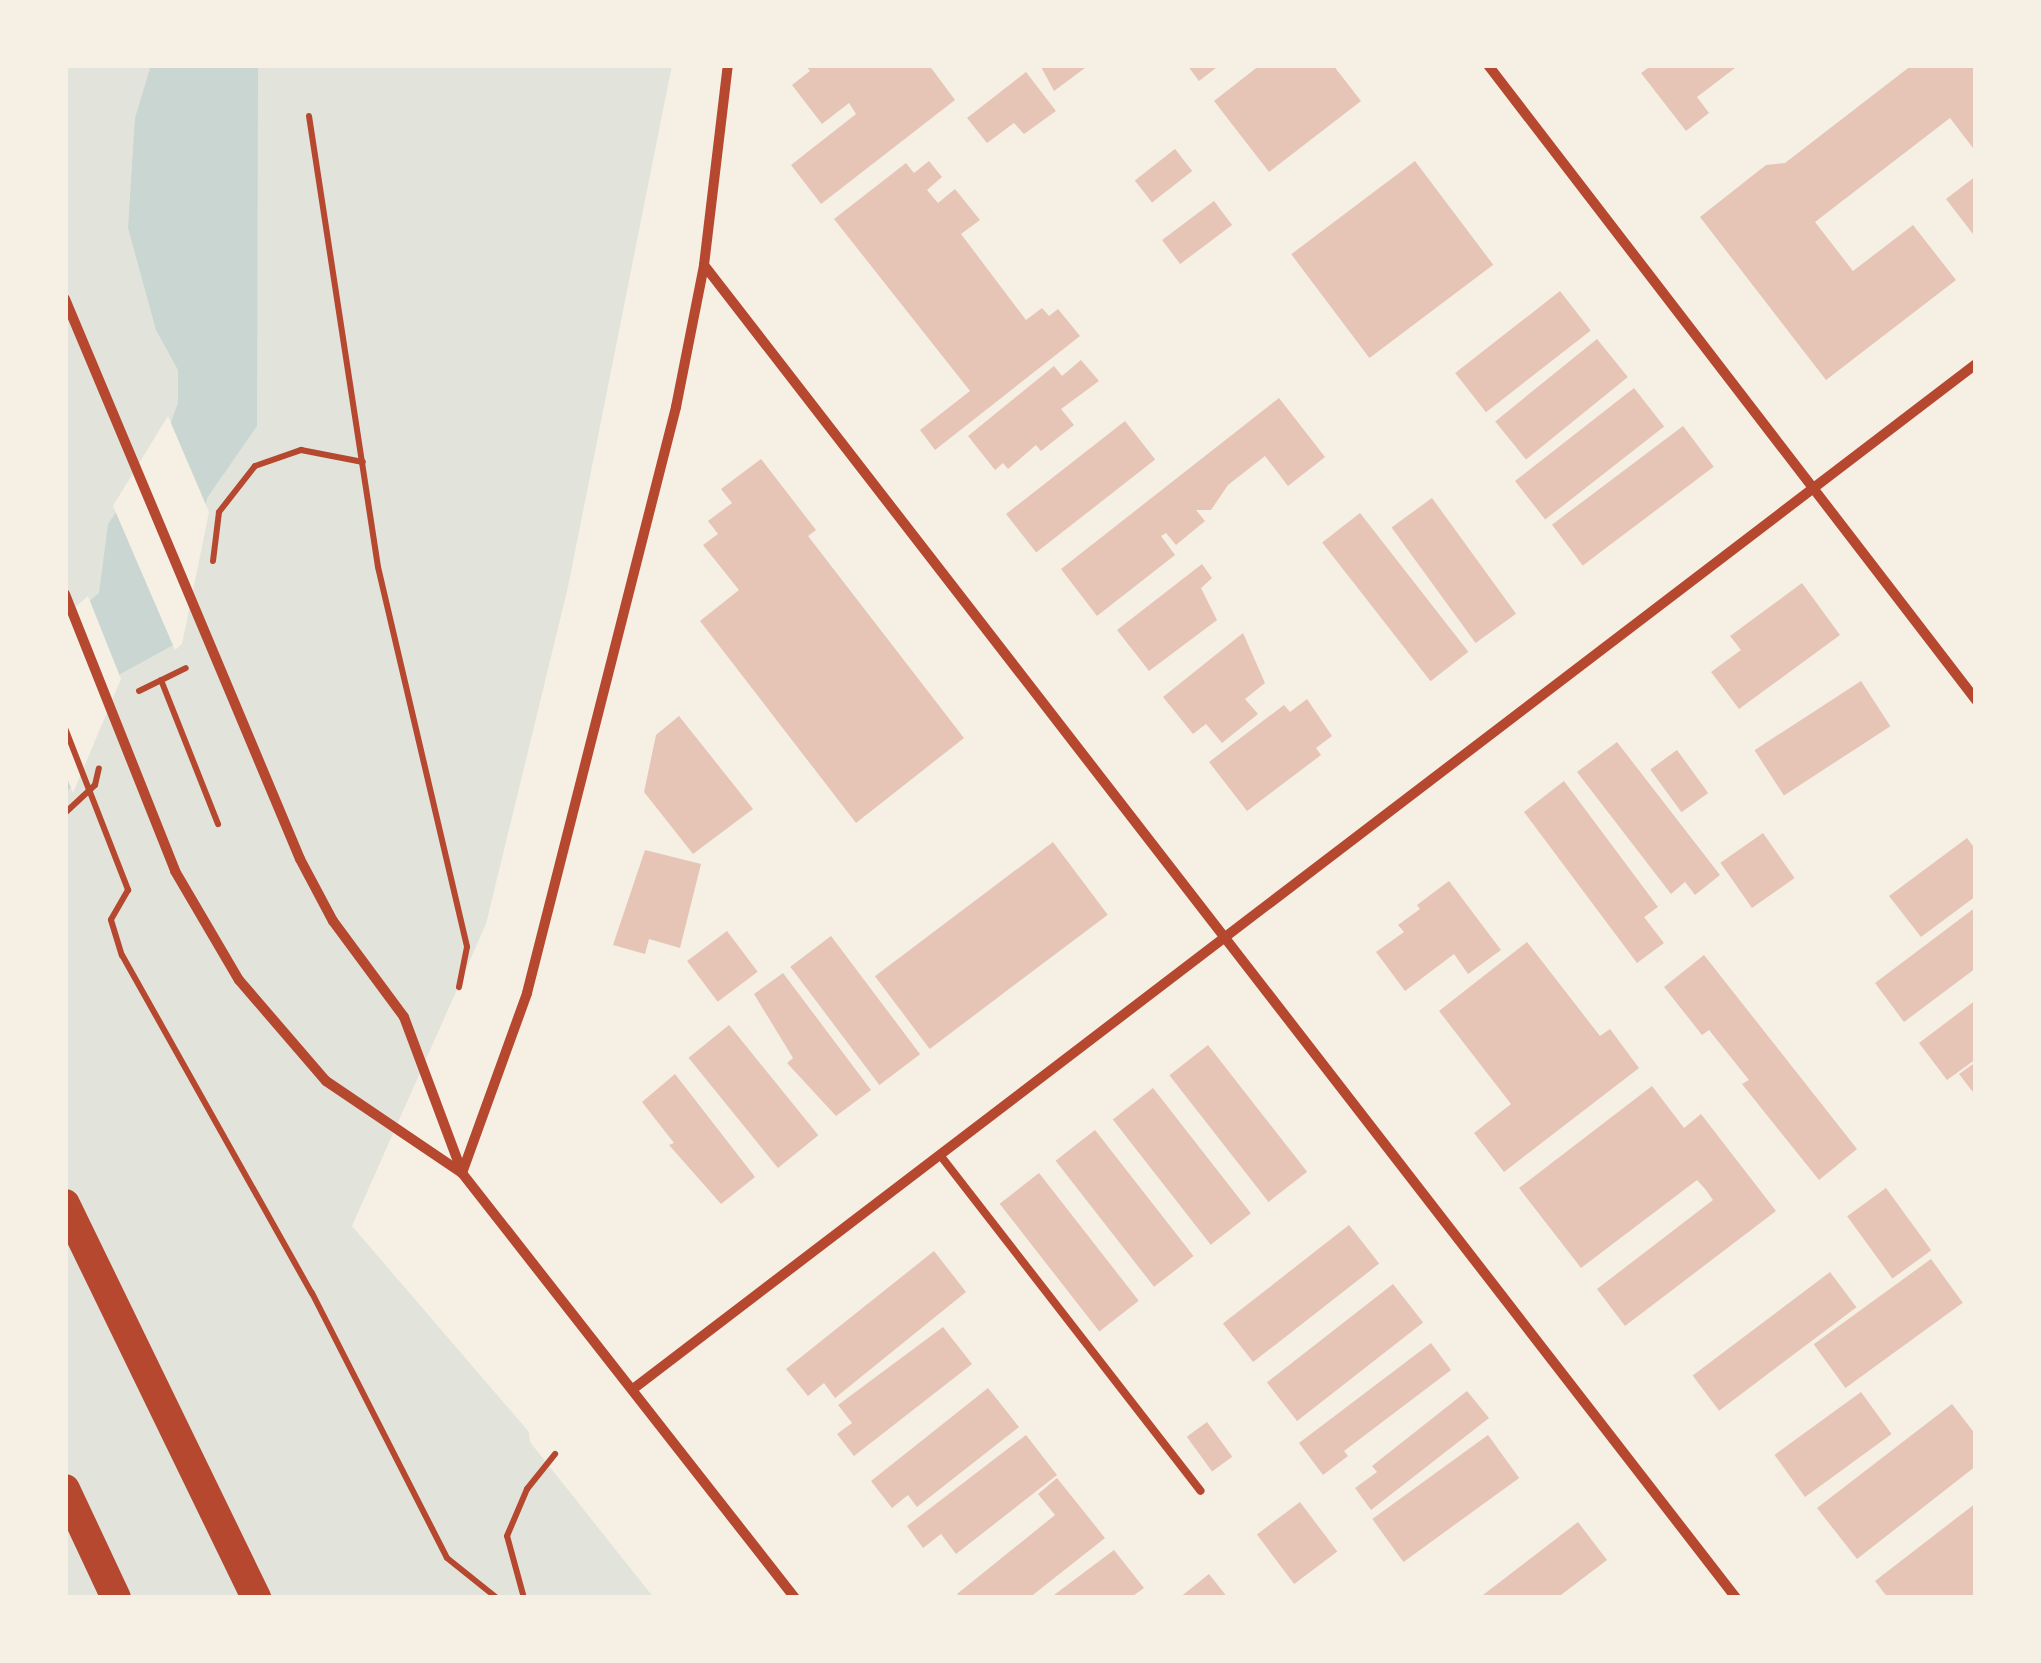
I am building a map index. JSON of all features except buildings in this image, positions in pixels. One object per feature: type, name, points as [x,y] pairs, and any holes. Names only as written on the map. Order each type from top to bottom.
[{"type":"highway","points":[[65,1204],[256,1598]]},
{"type":"highway","points":[[65,1488],[116,1598]]},
{"type":"street","points":[[462,1173],[532,974],[676,407],[704,265],[728,65]]},
{"type":"street","points":[[1488,65],[1976,700]]},
{"type":"street","points":[[704,265],[1227,935],[1736,1598]]},
{"type":"street","points":[[65,300],[69,320],[143,482],[287,826],[333,921],[404,1017],[462,1173]]},
{"type":"street","points":[[634,1389],[1976,364]]},
{"type":"street","points":[[65,594],[175,872],[228,964],[326,1081],[462,1173],[795,1598]]},
{"type":"lane","points":[[940,1155],[1201,1491]]},
{"type":"path","points":[[309,116],[378,566],[467,947],[459,987]]},
{"type":"path","points":[[160,680],[218,824]]},
{"type":"path","points":[[65,728],[128,890],[111,920],[122,955],[312,1294],[447,1558],[497,1598]]},
{"type":"path","points":[[524,1598],[506,1536],[527,1489],[555,1454]]},
{"type":"shaded area","points":[[65,65],[672,65],[568,587],[486,924],[352,1226],[529,1432],[530,1442],[654,1598],[65,1598]]},
{"type":"shaded area","points":[[151,65],[258,65],[257,426],[207,498],[177,643],[115,677],[75,783],[65,794],[65,622],[99,593],[108,524],[164,441],[178,403],[178,370],[156,330],[128,228],[135,118]]},
{"type":"pier","points":[[168,416],[209,512],[182,644],[175,650],[113,506]]},
{"type":"pier","points":[[88,596],[121,679],[73,793],[65,773],[65,616]]}]
